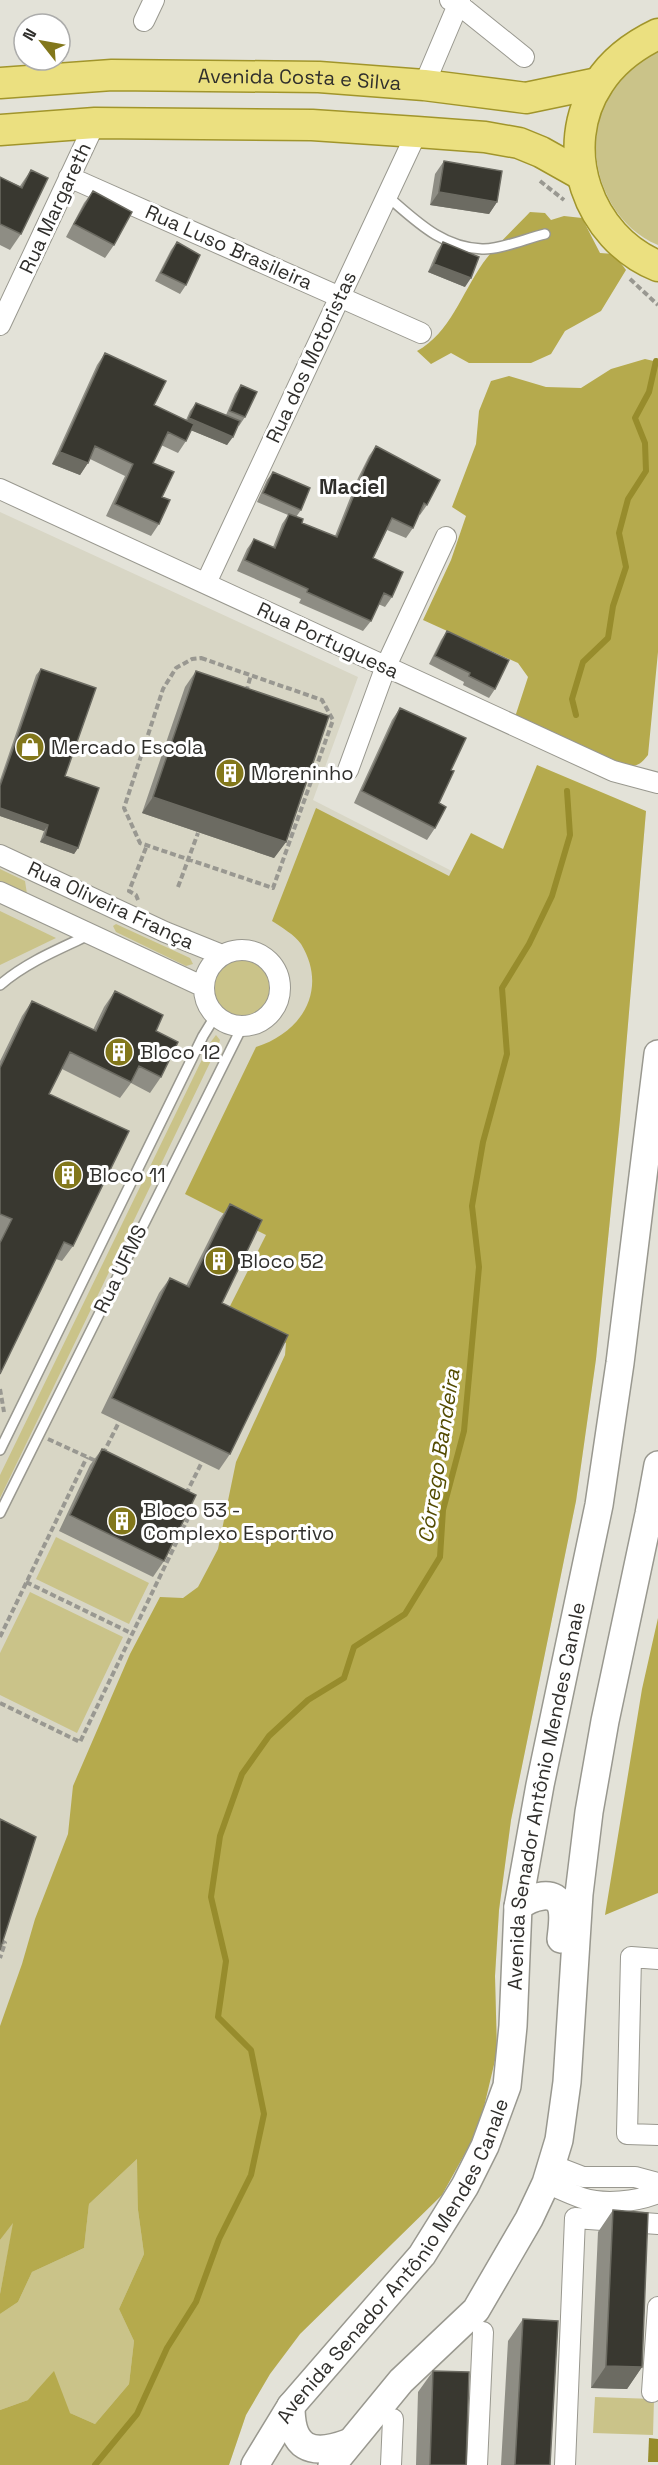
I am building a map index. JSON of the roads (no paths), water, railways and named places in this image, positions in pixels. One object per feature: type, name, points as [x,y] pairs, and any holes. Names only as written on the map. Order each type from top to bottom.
[{"type":"main road","points":[[657,33],[623,55],[598,83],[585,112],[579,145],[582,175],[589,199],[600,220],[634,254],[657,267]]},
{"type":"main road","name":"Avenida Costa e Silva","points":[[0,82],[112,75],[319,77],[424,85],[526,98],[598,83]]},
{"type":"main road","points":[[0,130],[95,123],[312,125],[485,137],[519,143],[541,152],[582,175]]},
{"type":"main road","name":"Avenida Senador Antônio Mendes Canale","points":[[255,2465],[291,2406],[422,2255],[465,2186],[485,2146],[507,2086],[513,2026],[518,1906],[540,1785],[599,1506],[620,1363],[658,1054]]},
{"type":"main road","points":[[332,2465],[401,2381],[477,2310],[529,2219],[549,2174],[559,2140],[567,2082],[579,1894],[593,1789],[604,1721],[650,1515],[658,1465]]},
{"type":"main road","points":[[518,1906],[540,1895],[554,1898],[560,1903],[563,1911],[561,1951],[564,1964],[572,1979]]},
{"type":"main road","points":[[291,2406],[291,2423],[295,2436],[304,2446],[315,2450],[331,2449],[348,2443]]},
{"type":"street","points":[[144,21],[154,0]]},
{"type":"street","points":[[424,85],[456,1],[524,57]]},
{"type":"street","name":"Rua Margareth","points":[[0,325],[95,123]]},
{"type":"street","name":"Rua dos Motoristas","points":[[206,583],[417,132]]},
{"type":"street","name":"Rua Luso Brasileira","points":[[69,177],[422,333]]},
{"type":"street","name":"Rua Portuguesa","points":[[0,489],[613,771],[658,783]]},
{"type":"street","points":[[348,770],[386,666],[446,537]]},
{"type":"street","name":"Rua Oliveira França","points":[[0,855],[137,919],[222,955]]},
{"type":"street","name":"Rua Oliveira França","points":[[0,892],[204,987]]},
{"type":"street","points":[[90,934],[103,902]]},
{"type":"street","points":[[244,949],[256,952],[275,968],[280,991],[277,1003],[261,1021],[243,1025],[226,1022],[216,1016],[208,1006],[204,987],[207,972],[222,955],[244,949]]},
{"type":"street","points":[[658,1959],[631,1957],[627,2134],[658,2135]]},
{"type":"street","points":[[549,2174],[583,2177],[635,2177],[658,2183]]},
{"type":"street","points":[[549,2174],[581,2198],[604,2201],[629,2200],[658,2193]]},
{"type":"street","points":[[565,2465],[575,2218],[658,2224]]},
{"type":"street","points":[[652,2392],[658,2307]]},
{"type":"street","points":[[477,2465],[483,2332]]},
{"type":"street","points":[[391,2465],[393,2419]]},
{"type":"lane","points":[[387,196],[433,235],[457,244],[483,249],[545,234]]},
{"type":"lane","points":[[0,985],[10,976],[54,951],[90,934]]},
{"type":"lane","name":"Rua UFMS","points":[[0,1450],[203,1036],[216,1016]]},
{"type":"lane","name":"Rua UFMS","points":[[0,1513],[243,1025]]},
{"type":"waterway","name":"Córrego Bandeira","points":[[576,715],[572,699],[583,662],[608,638],[613,606],[626,567],[619,533],[628,499],[646,471],[645,443],[635,418],[649,392],[656,361]]},
{"type":"waterway","name":"Córrego Bandeira","points":[[95,2465],[137,2414],[167,2348],[196,2302],[219,2239],[251,2175],[264,2114],[251,2050],[218,2017],[226,1961],[211,1897],[220,1836],[242,1774],[269,1736],[308,1700],[344,1678],[354,1647],[405,1614],[440,1557],[443,1510],[464,1431],[479,1267],[472,1206],[483,1142],[507,1054],[502,988],[529,944],[552,896],[570,835],[567,791]]},
{"type":"place","name":"Mercado Escola","points":[[30,747]]},
{"type":"place","name":"Moreninho","points":[[230,773]]},
{"type":"place","name":"Bloco 12","points":[[119,1052]]},
{"type":"place","name":"Bloco 11","points":[[68,1175]]},
{"type":"place","name":"Bloco 52","points":[[219,1261]]},
{"type":"place","name":"Bloco 53 - Complexo Esportivo","points":[[122,1521]]},
{"type":"district","name":"Maciel","points":[[352,487]]}]
